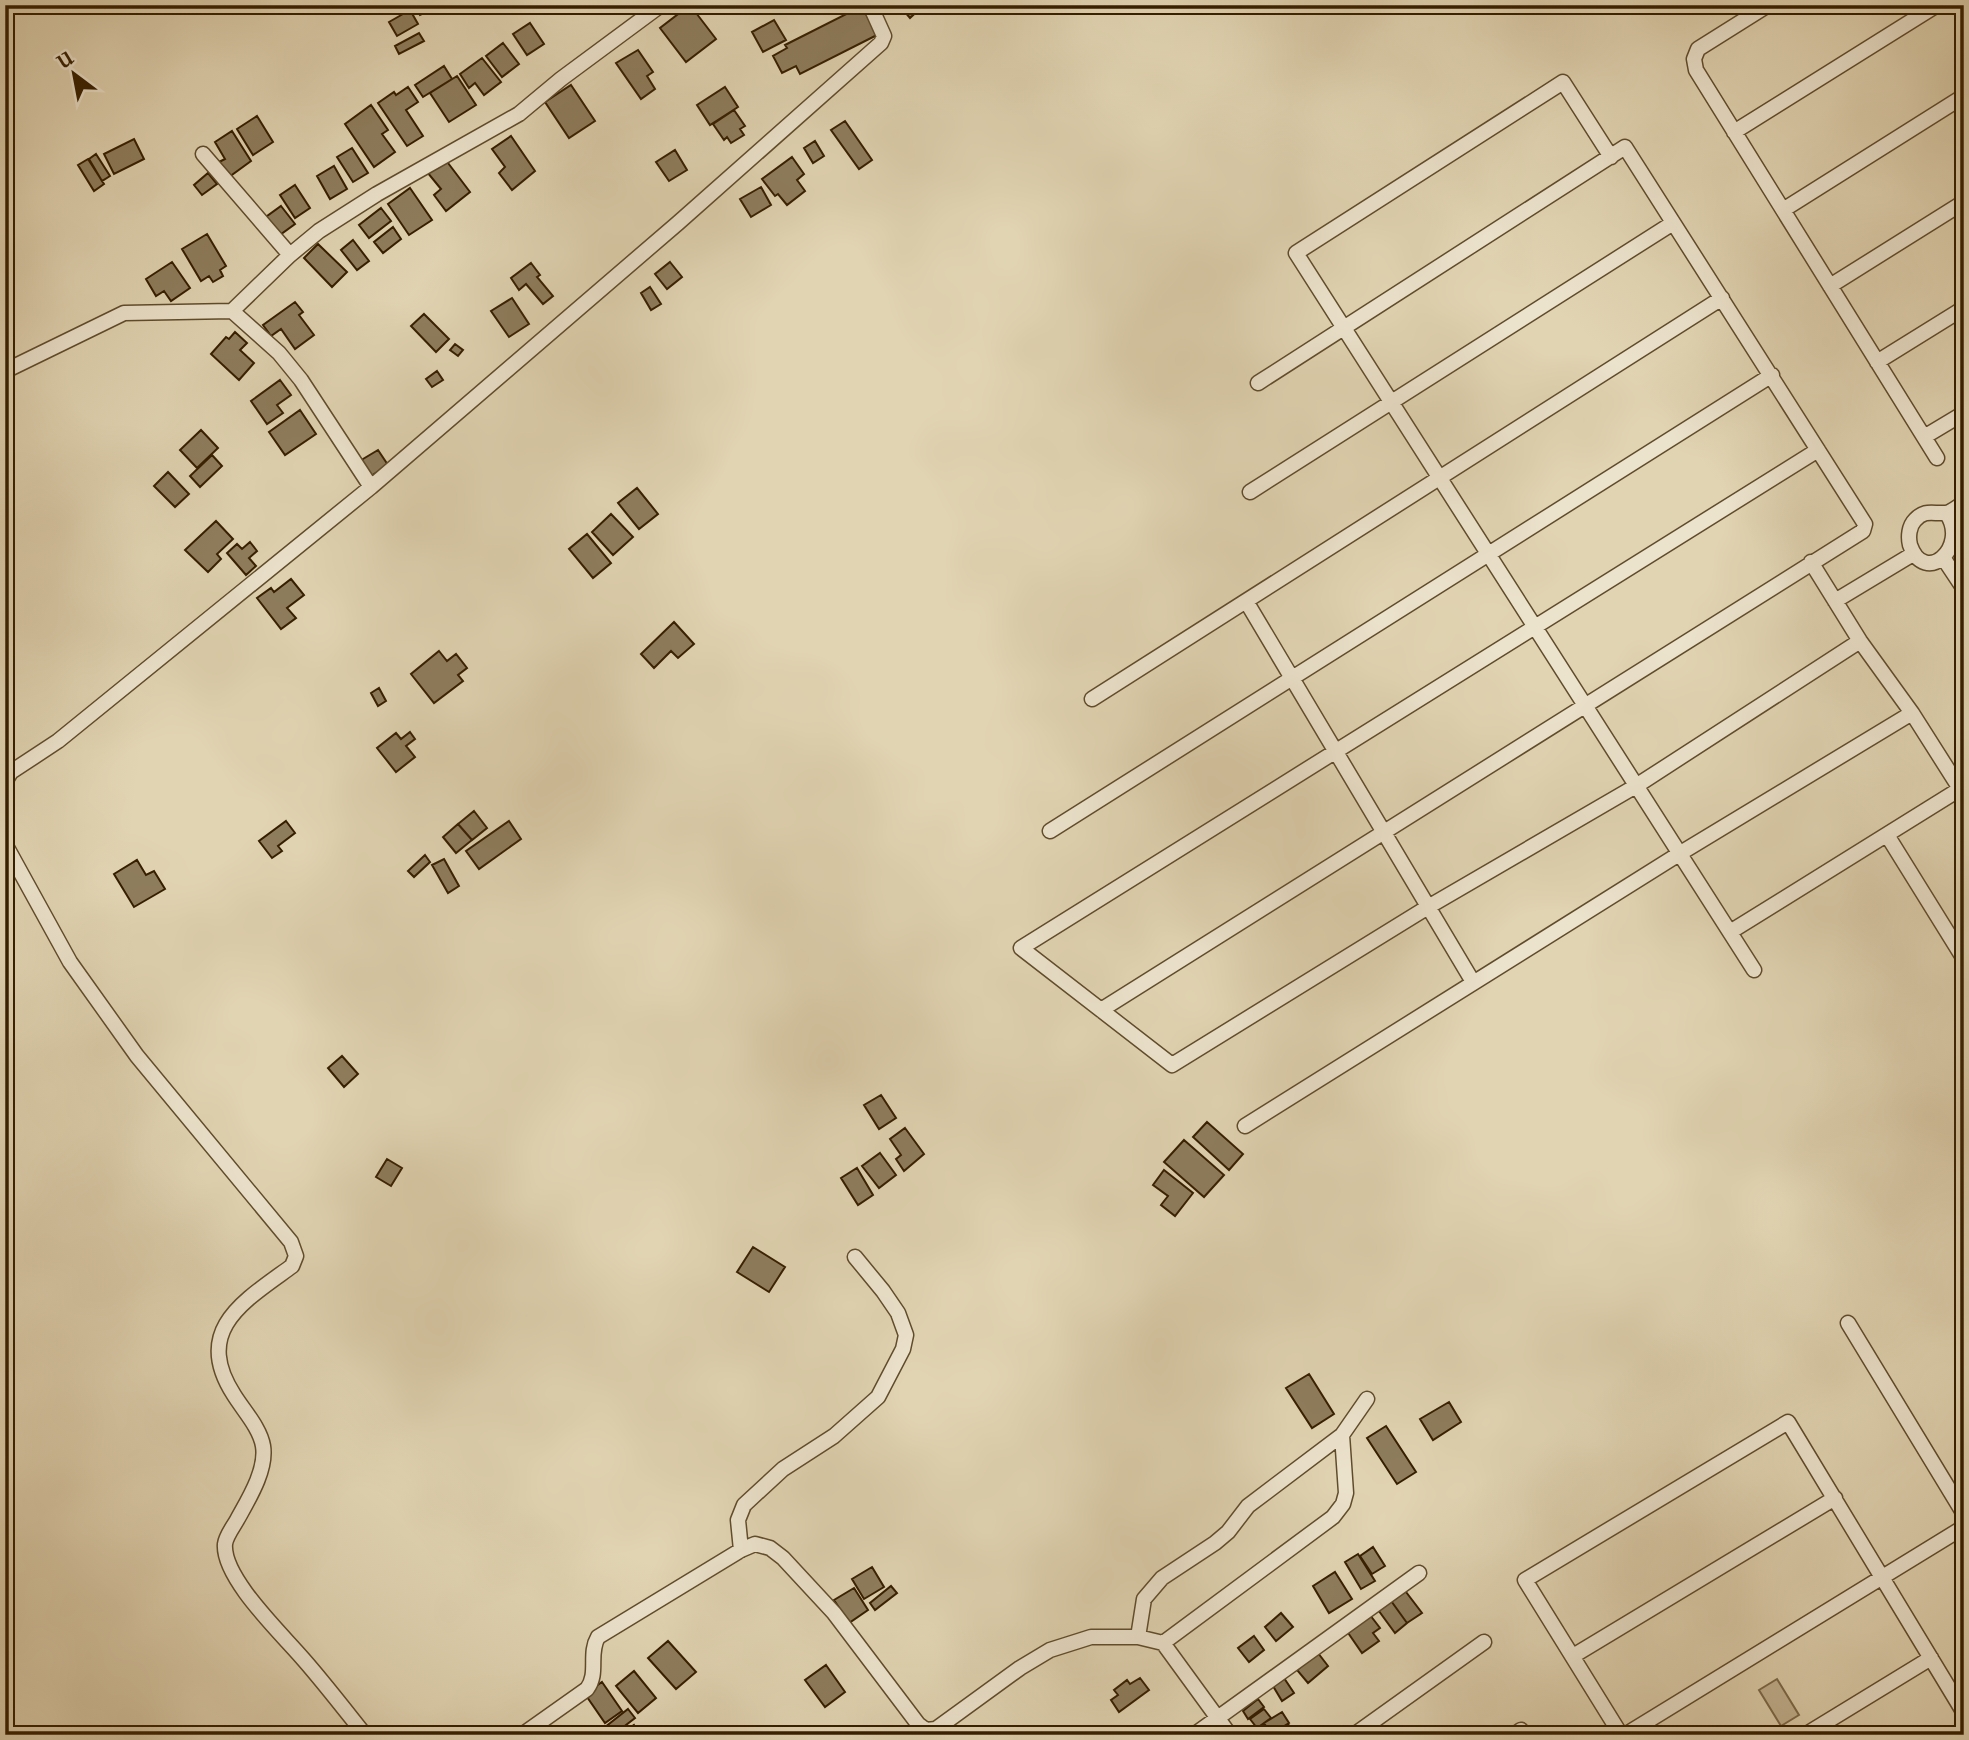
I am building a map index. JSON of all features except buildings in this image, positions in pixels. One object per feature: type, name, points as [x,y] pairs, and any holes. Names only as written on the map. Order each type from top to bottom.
[{"type":"street","points":[[232,311],[290,255],[319,232],[377,194],[519,114],[561,79],[661,5]]},
{"type":"street","points":[[5,782],[11,772],[58,741],[371,486],[678,223],[881,43],[884,36],[870,5]]},
{"type":"street","points":[[1768,5],[1698,49],[1694,58],[1696,71],[1937,458]]},
{"type":"street","points":[[1734,132],[1937,5]]},
{"type":"street","points":[[1611,157],[1563,82],[1296,253],[1754,970]]},
{"type":"street","points":[[1783,210],[1964,96]]},
{"type":"street","points":[[1101,1010],[1863,531],[1866,524],[1625,147],[1258,383]]},
{"type":"street","points":[[203,154],[290,255]]},
{"type":"street","points":[[1830,286],[1964,202]]},
{"type":"street","points":[[1250,492],[1674,223]]},
{"type":"street","points":[[1092,699],[1722,298]]},
{"type":"street","points":[[1877,362],[1964,307]]},
{"type":"street","points":[[5,370],[124,313],[232,311],[279,353],[302,380],[371,486]]},
{"type":"street","points":[[1050,831],[1772,375]]},
{"type":"street","points":[[1924,438],[1964,413]]},
{"type":"street","points":[[1818,450],[1021,948],[1172,1065],[1428,907],[1636,786],[1860,640]]},
{"type":"street","points":[[1947,514],[1964,503]]},
{"type":"street","points":[[1929,511],[1947,514],[1962,530],[1959,549],[1946,562],[1928,564],[1913,554],[1908,537],[1914,520],[1929,511]]},
{"type":"street","points":[[1835,601],[1913,554]]},
{"type":"street","points":[[1730,932],[1962,792],[1811,562]]},
{"type":"street","points":[[1946,562],[1964,589]]},
{"type":"street","points":[[1246,601],[1473,982]]},
{"type":"street","points":[[1245,1126],[1679,854],[1912,713]]},
{"type":"street","points":[[1887,835],[1964,959]]},
{"type":"street","points":[[5,844],[70,962],[137,1056],[291,1242],[296,1256],[292,1266],[238,1305],[223,1332],[219,1350],[220,1370],[261,1436],[264,1451],[251,1496],[225,1541],[225,1556],[253,1602],[365,1735]]},
{"type":"street","points":[[741,1550],[738,1520],[744,1506],[783,1469],[834,1437],[878,1397],[903,1349],[906,1335],[898,1313],[883,1290],[855,1257]]},
{"type":"street","points":[[1848,1323],[1964,1514]]},
{"type":"street","points":[[1138,1637],[1144,1599],[1156,1584],[1215,1543],[1228,1532],[1248,1506],[1342,1435],[1367,1399]]},
{"type":"street","points":[[1964,1527],[1884,1577],[1623,1735],[1525,1580],[1788,1422],[1884,1577],[1964,1713]]},
{"type":"street","points":[[1163,1643],[1334,1517],[1343,1504],[1346,1493],[1342,1435]]},
{"type":"street","points":[[1573,1656],[1835,1497]]},
{"type":"street","points":[[522,1735],[587,1689],[593,1681],[593,1646],[598,1637],[755,1544],[770,1548],[783,1558],[835,1613],[918,1724],[926,1730],[936,1729],[1020,1668],[1050,1650],[1091,1637],[1138,1637],[1163,1643],[1230,1735]]},
{"type":"street","points":[[1194,1735],[1419,1573]]},
{"type":"street","points":[[1354,1735],[1484,1642]]},
{"type":"street","points":[[1805,1735],[1931,1658]]},
{"type":"shaded area","points":[[1777,1679],[1799,1715],[1781,1726],[1759,1690]]}]
